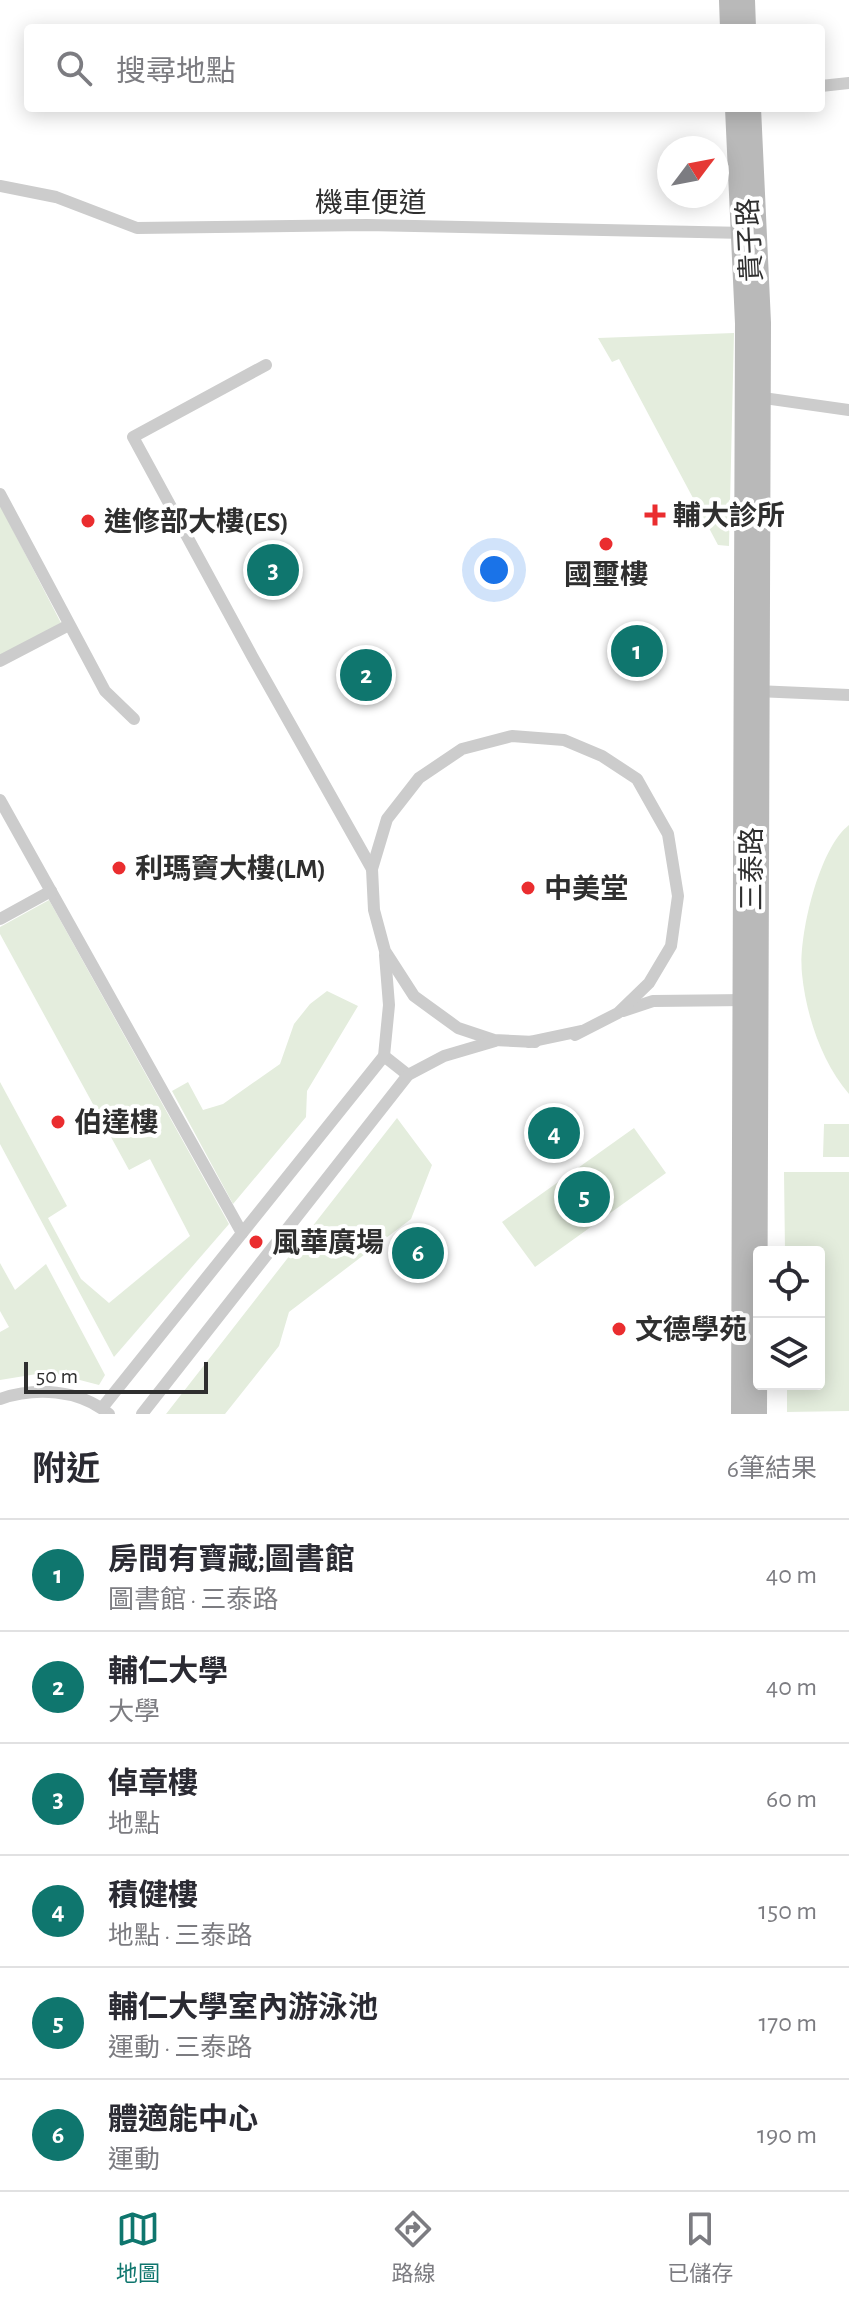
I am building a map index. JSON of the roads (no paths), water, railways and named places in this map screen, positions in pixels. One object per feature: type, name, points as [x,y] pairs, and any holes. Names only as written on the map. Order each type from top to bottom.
[{"type":"street","points":[[737,0],[738,24]]},
{"type":"street","name":"貴子路","points":[[743,112],[753,323]]},
{"type":"street","name":"三泰路","points":[[749,1414],[753,323]]},
{"type":"lane","points":[[825,86],[849,83]]},
{"type":"lane","name":"機車便道","points":[[0,186],[56,197],[137,228],[367,225],[749,233]]},
{"type":"lane","points":[[266,365],[133,437],[246,659],[372,869]]},
{"type":"lane","points":[[752,396],[849,410]]},
{"type":"lane","points":[[0,494],[105,691],[134,719]]},
{"type":"lane","points":[[0,661],[69,625]]},
{"type":"lane","points":[[753,691],[849,695]]},
{"type":"lane","points":[[0,1399],[45,1391],[74,1396],[105,1411],[384,1056],[389,1005],[385,951],[374,910],[372,869],[387,819],[419,778],[462,749],[512,736],[564,740],[602,756],[637,779],[668,834],[678,896],[671,946],[649,983],[618,1013]]},
{"type":"lane","points":[[0,800],[4,818],[51,891],[242,1233]]},
{"type":"lane","points":[[0,919],[51,891]]},
{"type":"lane","points":[[385,951],[414,996],[458,1028],[494,1040],[535,1042],[575,1035],[618,1013],[653,1001],[750,1000]]},
{"type":"lane","points":[[142,1414],[408,1075],[444,1056],[494,1040]]},
{"type":"lane","points":[[384,1056],[408,1075]]},
{"type":"place","name":"輔大診所","points":[[655,515]]},
{"type":"place","name":"進修部大樓(ES)","points":[[88,521]]},
{"type":"place","name":"國璽樓","points":[[606,544]]},
{"type":"place","name":"倬章樓","points":[[273,570]]},
{"type":"place","name":"房間有寶藏;圖書館","points":[[637,651]]},
{"type":"place","name":"輔仁大學","points":[[366,675]]},
{"type":"place","name":"利瑪竇大樓(LM)","points":[[119,868]]},
{"type":"place","name":"中美堂","points":[[528,888]]},
{"type":"place","name":"伯達樓","points":[[58,1122]]},
{"type":"place","name":"積健樓","points":[[554,1133]]},
{"type":"place","name":"輔仁大學室內游泳池","points":[[584,1197]]},
{"type":"place","name":"風華廣場","points":[[256,1242]]},
{"type":"place","name":"體適能中心","points":[[418,1253]]},
{"type":"place","name":"文德學苑","points":[[619,1329]]}]
